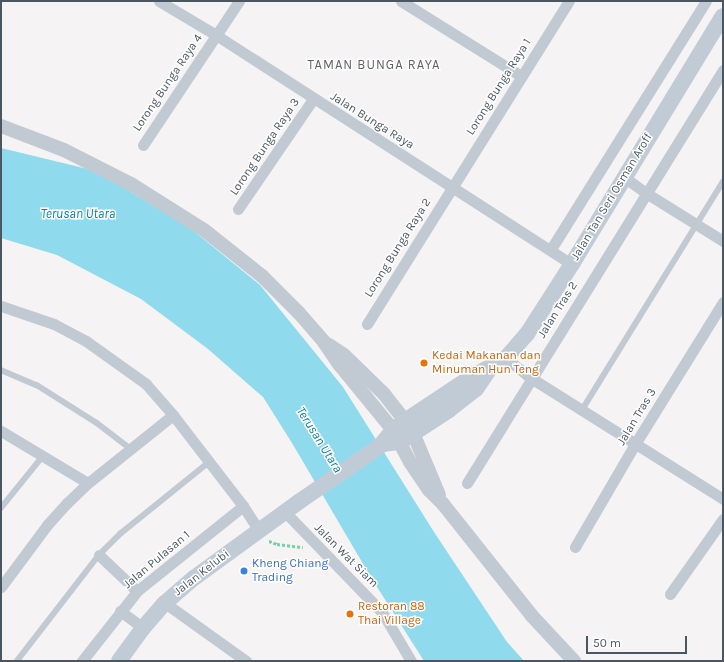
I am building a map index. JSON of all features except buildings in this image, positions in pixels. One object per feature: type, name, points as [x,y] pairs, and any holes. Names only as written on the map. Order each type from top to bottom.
[{"type":"main road","name":"Jalan Tan Seri Osman Aroff","points":[[300,501],[409,427],[468,380],[490,369],[506,358],[527,334],[572,264],[624,177],[722,20]]},
{"type":"main road","name":"Jalan Kelubi","points":[[118,661],[143,628],[165,603],[206,568],[300,501]]},
{"type":"street","name":"Jalan Bunga Raya","points":[[159,1],[216,35],[313,99],[552,249],[572,264]]},
{"type":"street","name":"Lorong Bunga Raya 4","points":[[143,145],[239,1]]},
{"type":"street","points":[[401,1],[521,76]]},
{"type":"street","name":"Lorong Bunga Raya 1","points":[[452,187],[569,1]]},
{"type":"street","points":[[552,249],[706,1]]},
{"type":"street","name":"Jalan Tras 2","points":[[467,483],[723,70]]},
{"type":"street","name":"Lorong Bunga Raya 3","points":[[238,209],[313,99]]},
{"type":"street","points":[[1,126],[86,161],[131,184],[204,230],[262,276],[299,313],[324,342],[339,364],[396,436],[420,477],[532,616],[574,661]]},
{"type":"street","points":[[624,177],[646,193],[723,241]]},
{"type":"street","name":"Lorong Bunga Raya 2","points":[[367,324],[452,187]]},
{"type":"street","name":"Jalan Tras 3","points":[[575,548],[635,444],[723,302]]},
{"type":"street","points":[[1,306],[54,324],[86,341],[146,384],[243,506],[259,531]]},
{"type":"street","points":[[324,342],[344,355],[384,394],[409,427],[443,504]]},
{"type":"street","points":[[506,358],[531,378],[723,499]]},
{"type":"street","points":[[1,587],[47,525],[88,484],[172,415]]},
{"type":"street","points":[[1,431],[88,484]]},
{"type":"street","name":"Jalan Pulasan 1","points":[[82,661],[137,591],[243,506]]},
{"type":"street","name":"Jalan Wat Siam","points":[[285,512],[382,612],[411,661]]},
{"type":"street","points":[[670,594],[723,519]]},
{"type":"street","points":[[99,555],[137,591]]},
{"type":"street","points":[[165,603],[246,661]]},
{"type":"street","points":[[120,611],[143,628]]},
{"type":"lane","points":[[582,410],[723,182]]},
{"type":"lane","points":[[1,370],[37,385],[97,423],[131,449]]},
{"type":"lane","points":[[1,508],[43,456]]},
{"type":"lane","points":[[18,661],[99,555],[120,534],[208,463]]},
{"type":"path","points":[[259,531],[271,542],[320,549]]},
{"type":"water","name":"Terusan Utara","points":[[1,148],[96,171],[190,228],[260,285],[343,387],[434,532],[507,642],[524,661],[424,661],[372,579],[292,443],[263,397],[208,349],[141,299],[57,255],[1,238]]},
{"type":"place","name":"Kedai Makanan dan Minuman Hun Teng","points":[[424,363]]},
{"type":"place","name":"Kheng Chiang Trading","points":[[244,571]]},
{"type":"place","name":"Restoran 88 Thai Village","points":[[350,614]]},
{"type":"district","name":"TAMAN BUNGA RAYA","points":[[374,65]]}]
